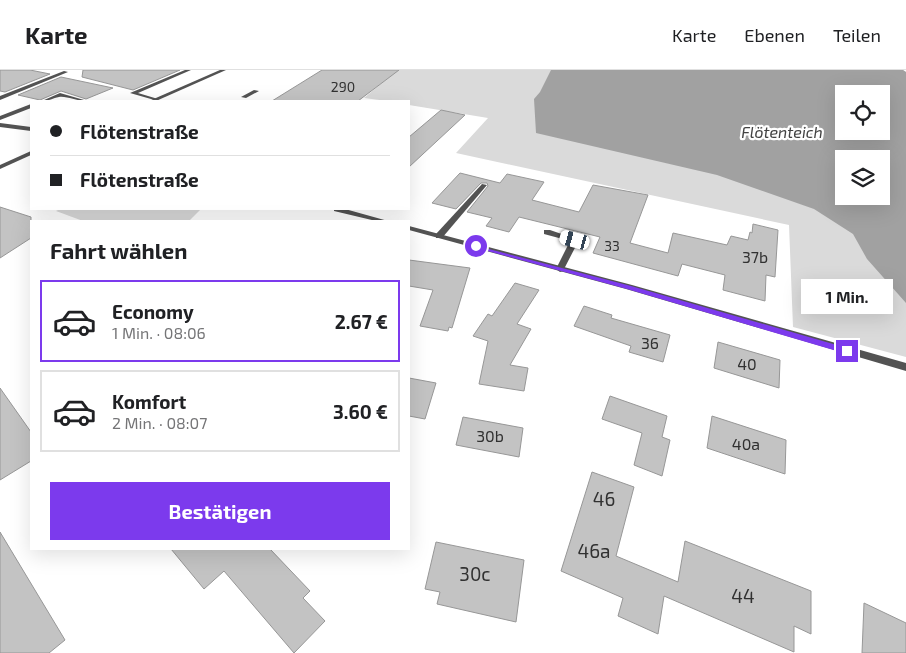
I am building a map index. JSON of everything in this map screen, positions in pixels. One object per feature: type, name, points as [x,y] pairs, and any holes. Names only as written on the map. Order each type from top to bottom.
[{"type":"street","points":[[189,70],[133,93],[154,100],[224,70]]},
{"type":"street","points":[[0,98],[66,72]]},
{"type":"street","points":[[244,97],[256,91]]},
{"type":"street","points":[[47,100],[60,95],[78,100]]},
{"type":"street","points":[[0,118],[30,106]]},
{"type":"street","points":[[0,125],[30,129]]},
{"type":"street","points":[[0,167],[30,153]]},
{"type":"street","points":[[439,236],[484,184]]},
{"type":"street","points":[[341,210],[380,220]]},
{"type":"street","points":[[410,228],[906,367]]},
{"type":"street","points":[[547,232],[575,240],[560,269]]},
{"type":"shaded area","points":[[397,70],[903,70],[906,72],[906,357],[793,327],[789,225],[456,153],[488,118],[410,105],[410,100],[364,98]]},
{"type":"shaded area","points":[[200,210],[190,220],[80,220],[56,211]]},
{"type":"water","name":"Flötenteich","points":[[551,70],[903,70],[906,72],[906,303],[867,259],[853,234],[814,209],[717,175],[536,133],[534,99],[540,92]]},
{"type":"building","points":[[0,70],[30,70],[50,74],[5,92],[0,91]]},
{"type":"building","points":[[83,70],[180,70],[133,90],[82,77]]},
{"type":"building","points":[[322,70],[399,70],[359,100],[274,100]]},
{"type":"building","points":[[61,77],[113,88],[86,99],[61,91],[40,100],[18,95]]},
{"type":"building","points":[[441,110],[465,115],[410,166],[410,136]]},
{"type":"building","points":[[460,173],[500,183],[507,174],[544,182],[532,200],[579,212],[593,185],[648,195],[630,243],[668,253],[673,233],[727,245],[731,236],[748,240],[750,232],[752,233],[753,224],[778,230],[775,277],[766,275],[765,301],[723,290],[725,275],[682,264],[678,276],[593,253],[600,237],[519,217],[509,232],[486,226],[492,218],[467,212],[488,186],[487,183],[481,183],[456,209],[432,203]]},
{"type":"building","points":[[0,207],[31,217],[30,239],[0,258]]},
{"type":"building","points":[[410,260],[470,268],[452,328],[449,327],[448,331],[420,326],[433,290],[410,286]]},
{"type":"building","points":[[515,283],[539,290],[517,324],[531,329],[510,365],[528,368],[524,391],[479,384],[488,341],[473,336],[488,314],[492,316]]},
{"type":"building","points":[[584,306],[612,315],[611,318],[670,335],[663,362],[629,352],[631,346],[574,326]]},
{"type":"building","points":[[718,342],[780,360],[779,388],[714,368]]},
{"type":"building","points":[[410,378],[436,383],[425,419],[410,416]]},
{"type":"building","points":[[0,388],[30,431],[30,462],[0,480]]},
{"type":"building","points":[[610,396],[667,416],[662,437],[670,440],[662,476],[634,465],[642,433],[602,419]]},
{"type":"building","points":[[712,416],[786,440],[785,474],[707,448]]},
{"type":"building","points":[[463,417],[523,428],[519,457],[456,445]]},
{"type":"building","points":[[592,472],[634,487],[616,556],[678,582],[685,541],[811,591],[811,634],[794,626],[794,652],[664,596],[658,634],[618,616],[623,598],[561,571]]},
{"type":"building","points":[[0,532],[65,640],[49,653],[0,653]]},
{"type":"building","points":[[436,542],[524,560],[516,622],[437,604],[440,592],[425,589]]},
{"type":"building","points":[[172,550],[271,550],[310,591],[303,598],[325,621],[294,653],[224,571],[204,589]]},
{"type":"building","points":[[864,603],[906,623],[906,653],[862,653]]},
{"type":"route","points":[[476,246],[629,287],[798,335],[847,351]]}]
